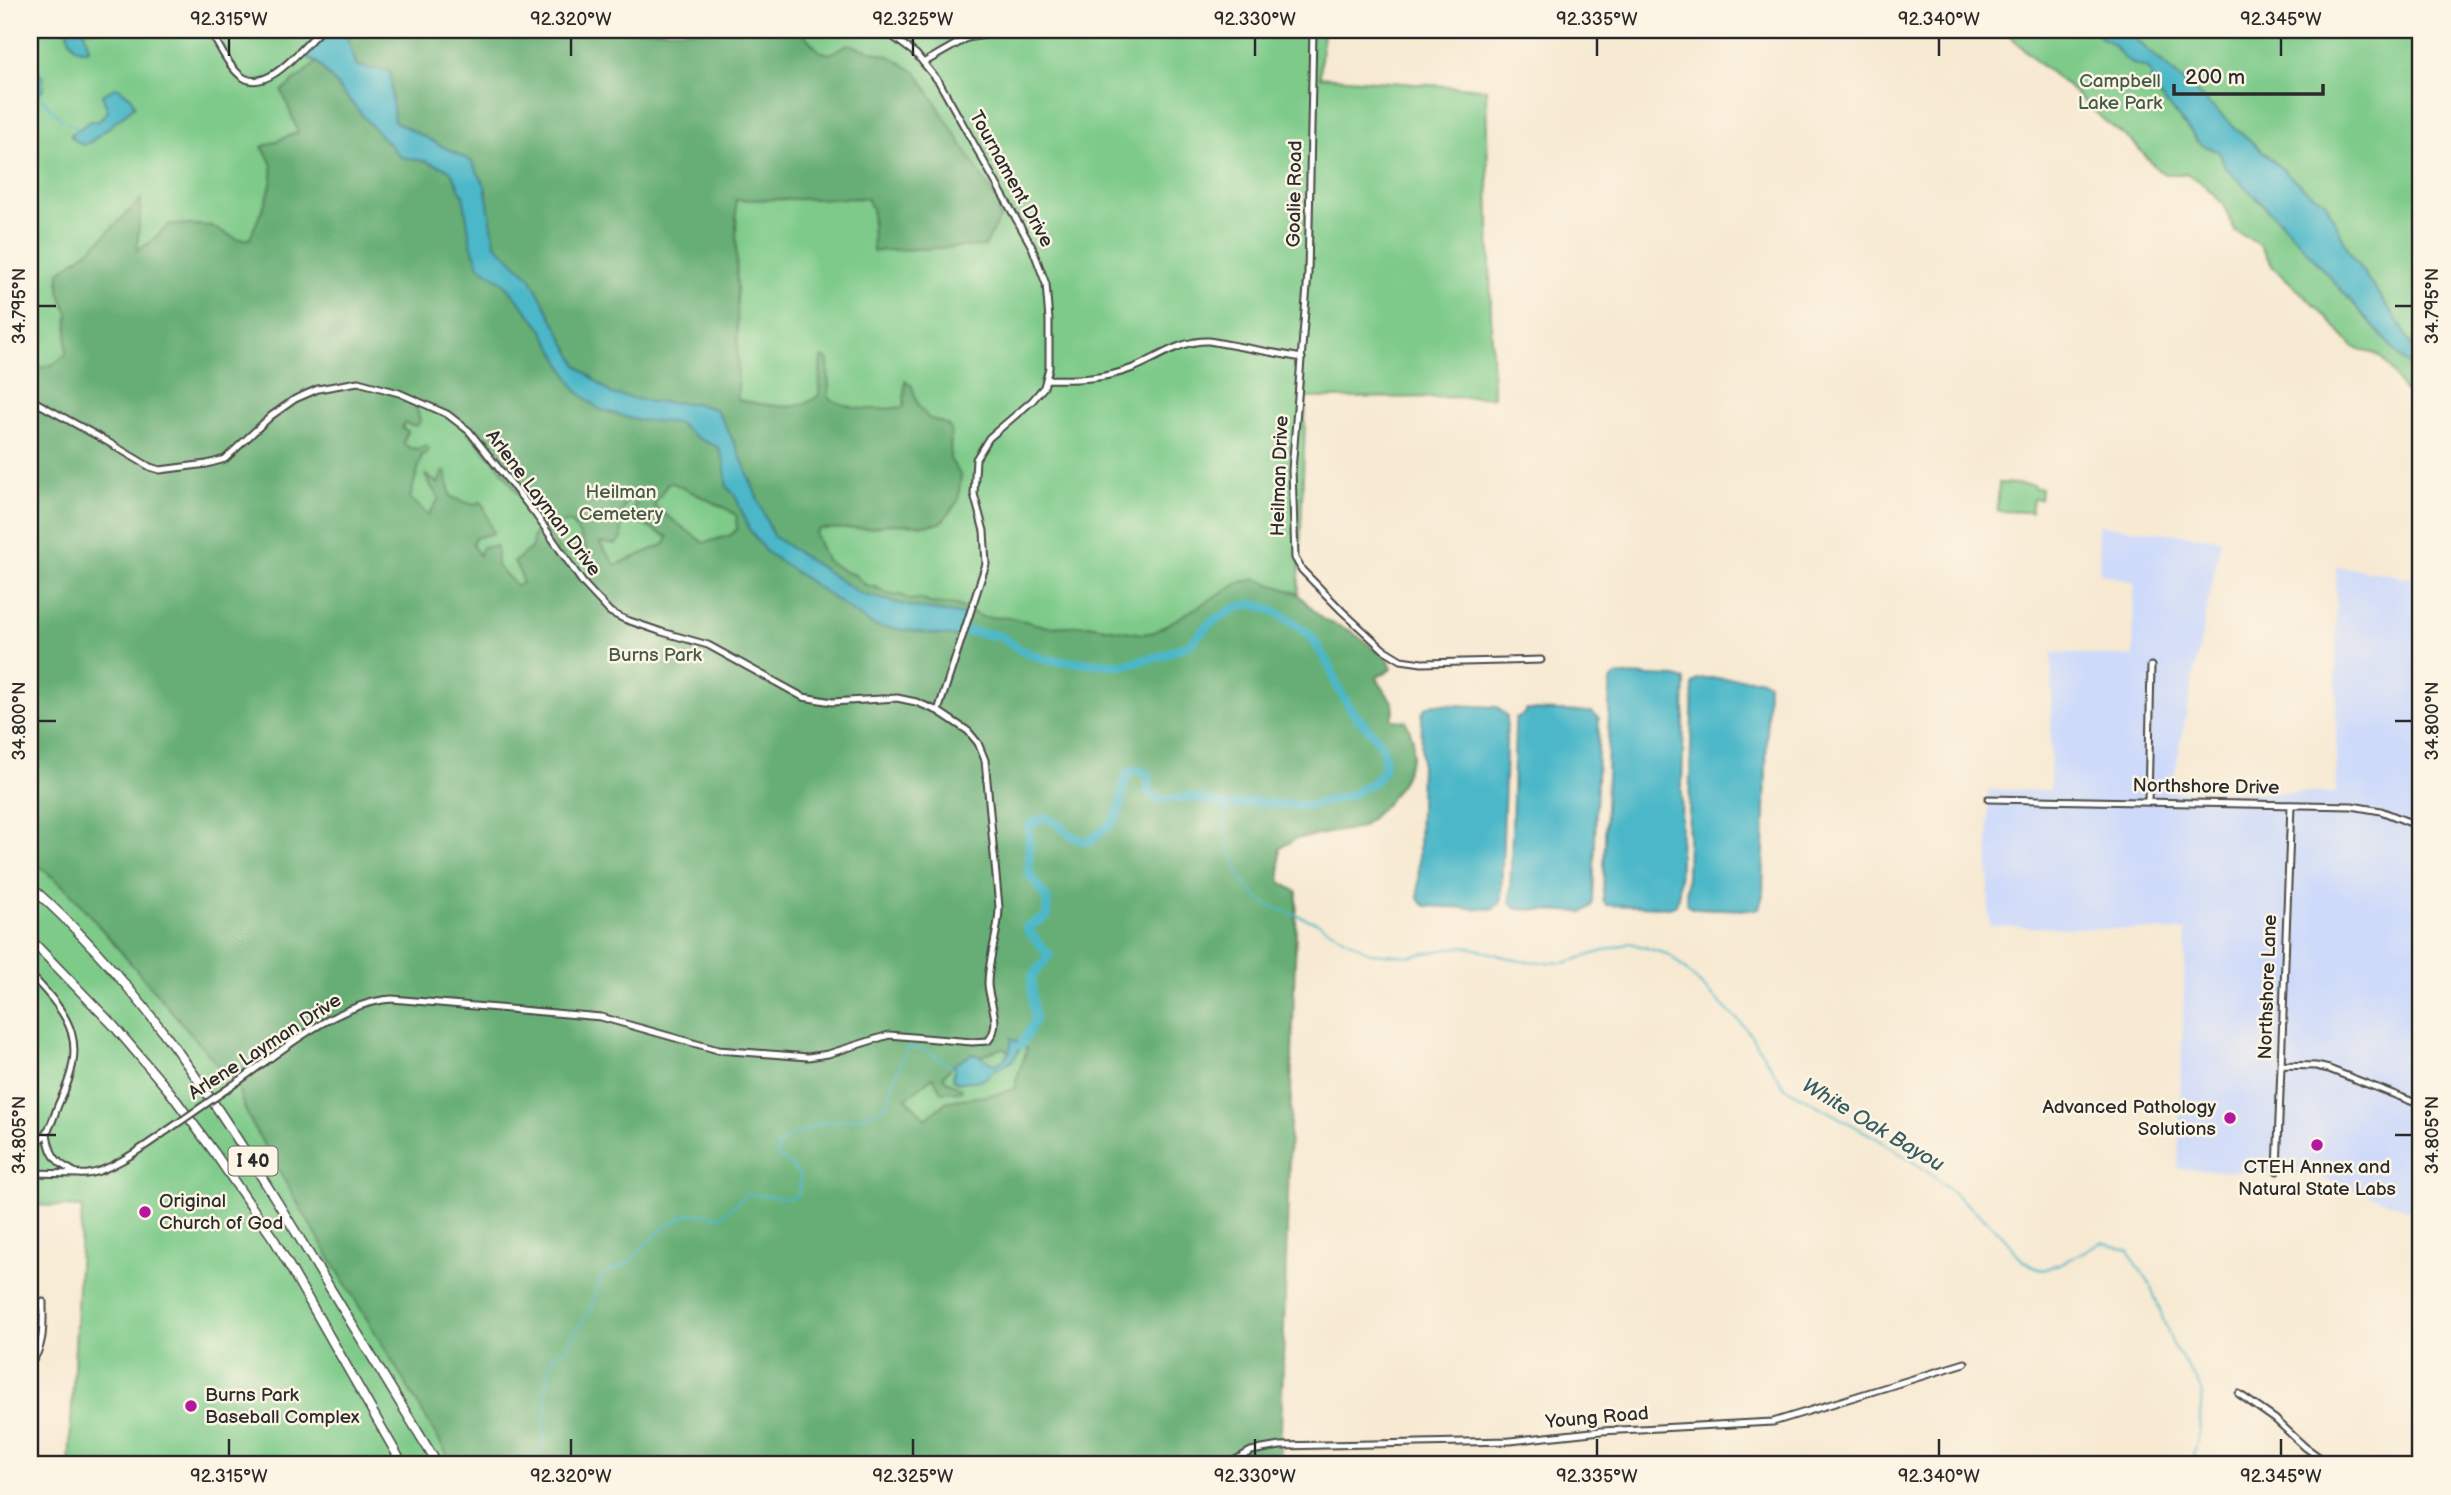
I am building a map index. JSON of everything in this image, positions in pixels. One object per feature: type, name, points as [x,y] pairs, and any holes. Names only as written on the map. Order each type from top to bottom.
[{"type":"highway","name":"I 40","points":[[30,886],[142,1003],[202,1084],[250,1155],[438,1465]]},
{"type":"highway","name":"I 40","points":[[30,939],[73,981],[121,1035],[170,1092],[214,1152],[275,1241],[402,1465]]},
{"type":"street","points":[[209,30],[239,74],[249,80],[259,81],[273,76],[321,30]]},
{"type":"street","name":"Tournament Drive","points":[[884,30],[925,62],[939,82],[1038,260],[1045,284],[1049,320],[1047,379]]},
{"type":"street","points":[[925,62],[967,38],[1012,30]]},
{"type":"street","name":"Goalie Road","points":[[1302,358],[1308,274],[1313,30]]},
{"type":"street","points":[[938,711],[985,572],[987,554],[974,494],[976,459],[989,438],[1032,401],[1047,379],[1077,380],[1113,374],[1134,368],[1195,341],[1209,341],[1302,358]]},
{"type":"street","name":"Heilman Drive","points":[[1302,358],[1292,470],[1292,508],[1294,554],[1302,570],[1383,649],[1401,660],[1422,663],[1541,660]]},
{"type":"street","name":"Arlene Layman Drive","points":[[30,399],[150,467],[160,470],[225,459],[271,416],[291,402],[318,389],[358,382],[400,393],[447,414],[469,431],[536,516],[583,583],[610,612],[624,620],[708,645],[803,698],[832,702],[897,698],[938,711],[974,736],[986,766],[999,907],[999,929],[988,984],[997,1024],[988,1041],[895,1035],[879,1037],[819,1056],[734,1052],[690,1043],[634,1024],[601,1017],[426,1001],[383,1000],[352,1008],[329,1019],[121,1161],[93,1172],[79,1174],[30,1173]]},
{"type":"street","points":[[2148,802],[2151,666]]},
{"type":"street","name":"Northshore Drive","points":[[1988,799],[2291,804],[2362,808],[2381,811],[2421,827]]},
{"type":"street","name":"Northshore Lane","points":[[2277,1171],[2291,804]]},
{"type":"street","points":[[30,974],[62,1009],[71,1028],[74,1049],[71,1076],[47,1133],[30,1148]]},
{"type":"street","points":[[2281,1065],[2329,1069],[2421,1105]]},
{"type":"street","points":[[47,1133],[54,1157],[79,1174]]},
{"type":"street","points":[[30,1364],[41,1344],[43,1302]]},
{"type":"street","name":"Young Road","points":[[1227,1465],[1251,1451],[1279,1446],[1528,1440],[1601,1431],[1773,1422],[1965,1363]]},
{"type":"street","points":[[2239,1394],[2275,1419],[2305,1447],[2330,1465]]},
{"type":"shaded area","points":[[2098,525],[2221,539],[2171,792],[2336,793],[2336,566],[2421,579],[2421,796],[2412,818],[2421,822],[2421,1214],[2315,1176],[2178,1169],[2186,931],[1989,926],[1988,790],[2050,790],[2052,652],[2133,657],[2134,582],[2100,573]]},
{"type":"green space","name":"Burns Park","points":[[30,30],[1323,30],[1320,77],[1486,89],[1493,397],[1306,398],[1297,630],[1281,630],[1273,1465],[69,1465],[82,1207],[30,1205]]},
{"type":"green space","name":"Burns Park","points":[[356,30],[787,30],[801,31],[819,51],[830,54],[848,44],[891,57],[917,73],[999,204],[1000,218],[985,246],[873,251],[872,209],[867,198],[736,200],[738,400],[780,406],[801,405],[811,401],[819,395],[821,357],[828,360],[829,398],[856,408],[904,407],[905,380],[912,386],[918,405],[928,418],[948,425],[951,430],[950,459],[961,476],[958,501],[941,523],[819,529],[815,534],[826,560],[855,575],[866,585],[888,594],[901,595],[910,600],[921,599],[930,603],[957,605],[982,617],[1012,618],[1049,627],[1087,625],[1143,634],[1154,632],[1241,582],[1256,579],[1297,593],[1322,619],[1351,631],[1389,660],[1392,669],[1377,679],[1393,703],[1394,712],[1391,717],[1393,720],[1406,721],[1413,739],[1413,754],[1403,780],[1388,802],[1362,827],[1296,839],[1280,848],[1280,878],[1282,883],[1297,892],[1280,1465],[453,1465],[258,1134],[245,1110],[239,1090],[69,891],[30,858],[30,371],[54,364],[66,354],[68,313],[59,291],[59,272],[91,249],[141,199],[137,250],[170,224],[211,226],[237,239],[250,239],[271,185],[271,163],[262,147],[298,132],[282,91]],"holes":[[[420,402],[456,419],[497,464],[543,528],[533,536],[532,547],[514,562],[521,575],[522,583],[517,586],[497,566],[497,546],[482,547],[479,555],[472,544],[475,538],[494,533],[481,502],[473,505],[451,497],[445,472],[438,484],[425,474],[439,499],[428,515],[410,498],[422,455],[429,449],[425,445],[419,449],[410,448],[403,443],[408,431],[402,428],[404,423],[414,426],[418,425],[420,420],[416,406]],[[668,483],[673,483],[736,515],[737,529],[731,535],[704,543],[654,506]],[[628,497],[636,503],[627,517],[668,537],[665,544],[616,565],[599,543],[616,544],[622,538],[621,516]],[[571,522],[585,546],[591,567],[592,574],[583,583],[544,528]],[[1012,1039],[1027,1049],[1016,1080],[1016,1088],[999,1094],[947,1101],[926,1119],[906,1098],[933,1077],[942,1092],[962,1091],[943,1076],[955,1064],[972,1054],[981,1056],[1002,1048],[1010,1052]]]},
{"type":"green space","name":"Campbell Lake Park","points":[[2004,30],[2096,30],[2101,38],[2112,43],[2129,62],[2148,70],[2152,75],[2150,85],[2198,142],[2219,152],[2240,181],[2330,274],[2404,361],[2421,375],[2421,392],[2404,391],[2389,366],[2378,355],[2353,347],[2317,307],[2273,267],[2260,245],[2235,231],[2223,204],[2201,182],[2187,174],[2165,174],[2158,170],[2134,143],[2106,122]]},
{"type":"green space","name":"Campbell Lake Park","points":[[2121,30],[2387,30],[2412,35],[2421,33],[2421,361],[2399,323],[2351,255],[2325,201],[2306,190],[2140,43]]},
{"type":"green space","points":[[1999,483],[2034,485],[2034,488],[2041,488],[2040,499],[2033,499],[2031,512],[1997,511]]},
{"type":"water","points":[[68,30],[84,30],[89,49],[77,48],[69,38]]},
{"type":"water","points":[[325,30],[345,33],[357,66],[390,71],[394,121],[471,161],[485,185],[495,244],[530,277],[578,366],[612,394],[652,402],[694,403],[715,409],[737,448],[773,536],[861,594],[917,608],[967,615],[959,637],[871,624],[765,551],[749,529],[735,495],[727,487],[724,461],[718,447],[697,438],[678,423],[636,420],[599,409],[576,390],[542,329],[504,283],[479,266],[471,244],[463,195],[450,170],[425,161],[401,157],[317,62],[306,57],[309,45]]},
{"type":"water","points":[[2096,30],[2121,30],[2140,43],[2306,190],[2325,201],[2351,255],[2399,323],[2421,361],[2421,375],[2404,361],[2282,223],[2226,168],[2219,152],[2198,142],[2150,85],[2150,72],[2128,62],[2112,43],[2101,38]]},
{"type":"water","points":[[35,66],[42,77],[44,88],[30,102],[30,67]]},
{"type":"water","points":[[117,87],[131,97],[135,106],[92,141],[83,145],[71,137],[71,134],[91,121],[99,121],[108,111],[102,95]]},
{"type":"water","points":[[1623,675],[1676,677],[1685,680],[1679,892],[1676,905],[1669,907],[1607,905],[1603,900],[1610,681]]},
{"type":"water","points":[[1706,678],[1759,679],[1768,683],[1763,895],[1759,908],[1752,910],[1691,908],[1686,903],[1693,684]]},
{"type":"water","points":[[1434,704],[1497,707],[1507,716],[1501,900],[1492,909],[1425,906],[1418,899],[1422,715],[1425,708]]},
{"type":"water","points":[[1525,710],[1591,712],[1599,718],[1593,902],[1584,912],[1517,909],[1510,902],[1515,726],[1516,718],[1524,714]]},
{"type":"water","points":[[1011,1038],[1021,1045],[1009,1063],[986,1078],[959,1083],[953,1079],[955,1064],[972,1054],[993,1064],[1001,1061],[1009,1051]]},
{"type":"waterway","points":[[38,94],[62,120]]},
{"type":"waterway","points":[[67,122],[77,129]]},
{"type":"waterway","points":[[965,631],[1000,636],[1021,650],[1046,660],[1123,665],[1161,656],[1190,644],[1210,623],[1235,608],[1251,604],[1264,607],[1282,615],[1311,636],[1352,711],[1375,736],[1385,756],[1383,771],[1374,782],[1348,796],[1307,806],[1252,802],[1227,807],[1189,797],[1160,800],[1149,792],[1148,775],[1137,770],[1126,775],[1119,812],[1113,822],[1091,841],[1078,839],[1046,817],[1029,825],[1029,874],[1047,899],[1047,916],[1026,928],[1049,955],[1032,977],[1035,1020],[1021,1045]]},
{"type":"waterway","name":"White Oak Bayou","points":[[1227,807],[1224,832],[1240,876],[1261,903],[1316,922],[1370,953],[1410,956],[1465,946],[1520,961],[1564,963],[1630,943],[1670,955],[1746,1028],[1784,1087],[1878,1139],[1924,1169],[1997,1229],[2024,1262],[2043,1270],[2102,1242],[2127,1250],[2150,1284],[2172,1343],[2202,1390],[2199,1435],[2194,1454],[2200,1465]]},
{"type":"waterway","points":[[528,1465],[545,1443],[543,1422],[547,1409],[546,1387],[552,1357],[567,1348],[592,1308],[597,1286],[604,1274],[629,1263],[639,1250],[665,1227],[691,1213],[721,1217],[747,1194],[792,1199],[798,1194],[801,1177],[790,1164],[777,1156],[777,1147],[791,1136],[823,1123],[861,1117],[887,1106],[899,1066],[909,1047],[927,1051],[953,1068]]},
{"type":"place","name":"Advanced Pathology Solutions","points":[[2230,1118]]},
{"type":"place","name":"CTEH Annex and Natural State Labs","points":[[2317,1145]]},
{"type":"place","name":"Original Church of God","points":[[145,1212]]},
{"type":"place","name":"Burns Park Baseball Complex","points":[[191,1406]]},
{"type":"park label","name":"Heilman Cemetery","points":[[621,503]]}]
